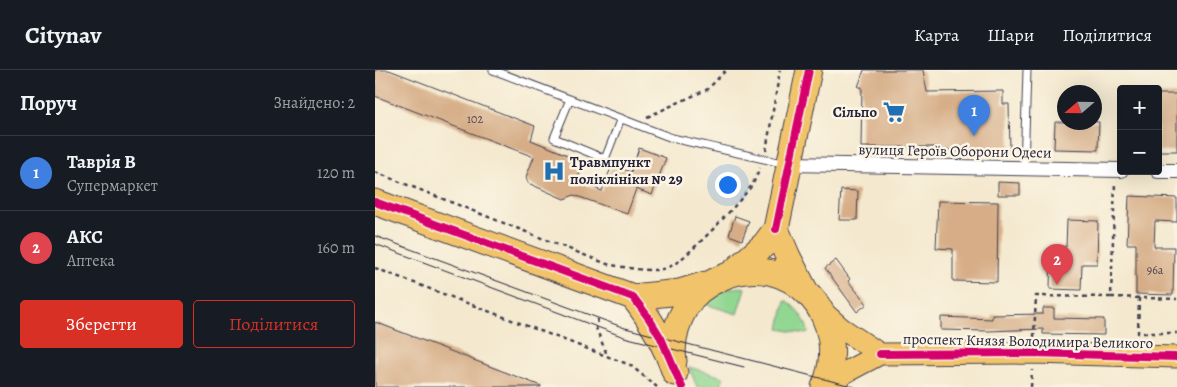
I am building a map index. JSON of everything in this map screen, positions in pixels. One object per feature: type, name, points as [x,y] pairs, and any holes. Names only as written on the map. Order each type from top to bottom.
[{"type":"highway","points":[[732,273],[765,244],[776,229],[809,70]]},
{"type":"highway","points":[[375,202],[633,297],[680,292],[732,273],[758,270],[783,276],[805,290]]},
{"type":"highway","points":[[776,229],[805,290],[823,312],[831,334],[833,357],[826,387]]},
{"type":"highway","points":[[672,382],[673,341],[679,319],[691,299],[709,283]]},
{"type":"highway","points":[[633,297],[661,338],[672,382]]},
{"type":"main road","points":[[823,312],[841,328],[880,354]]},
{"type":"main road","name":"проспект Князя Володимира Великого","points":[[826,387],[844,373],[880,354],[1033,353],[1177,357]]},
{"type":"street","name":"вулиця Героїв Оборони Одеси","points":[[789,164],[1117,170]]},
{"type":"street","points":[[1162,171],[1177,171]]},
{"type":"lane","points":[[493,70],[672,138],[764,160],[789,164]]},
{"type":"lane","points":[[1024,169],[1027,70]]},
{"type":"lane","points":[[570,100],[554,138],[605,159],[621,118]]},
{"type":"path","points":[[634,123],[708,89],[726,70]]},
{"type":"path","points":[[375,172],[607,264],[637,269],[669,267],[681,259],[733,208],[752,184],[764,160],[780,70]]},
{"type":"path","points":[[1111,297],[1118,175]]},
{"type":"path","points":[[375,268],[672,382]]},
{"type":"path","points":[[1036,296],[1177,299]]},
{"type":"path","points":[[1139,298],[1138,333],[1177,333]]},
{"type":"path","points":[[598,319],[596,328],[607,356]]},
{"type":"green space","points":[[741,287],[745,288],[737,314],[705,304],[721,292]]},
{"type":"green space","points":[[785,301],[791,304],[801,315],[808,333],[779,329]]},
{"type":"green space","points":[[689,367],[723,377],[721,387],[697,387]]},
{"type":"building","points":[[375,70],[389,70],[535,126],[531,140],[580,160],[582,166],[577,181],[602,191],[612,165],[631,172],[639,148],[666,158],[652,195],[636,189],[627,214],[574,195],[564,199],[528,183],[526,177],[534,157],[375,96]]},
{"type":"building","points":[[864,70],[923,70],[927,92],[1003,91],[1003,104],[1009,104],[1010,150],[939,150],[939,147],[861,147],[862,87],[858,87]]},
{"type":"building","points":[[1162,94],[1177,94],[1177,151],[1162,151]]},
{"type":"building","points":[[1055,122],[1057,122],[1057,130],[1099,130],[1098,150],[1054,149]]},
{"type":"building","points":[[998,182],[1020,183],[1020,195],[998,195]]},
{"type":"building","points":[[841,190],[858,191],[857,220],[839,220]]},
{"type":"building","points":[[1129,196],[1177,198],[1177,222],[1155,221],[1154,247],[1174,247],[1173,295],[1136,294],[1136,244],[1127,244]]},
{"type":"building","points":[[938,201],[998,202],[997,282],[953,281],[953,249],[936,248]]},
{"type":"building","points":[[735,216],[749,221],[742,240],[729,235]]},
{"type":"building","points":[[1067,220],[1098,221],[1097,264],[1082,264],[1081,290],[1050,289],[1051,246],[1066,247]]},
{"type":"building","points":[[836,260],[850,279],[848,281],[867,304],[857,312],[825,268]]},
{"type":"building","points":[[1043,308],[1054,308],[1054,318],[1104,319],[1104,335],[1043,334],[1043,329],[941,330],[941,317],[992,319],[992,315],[1043,314]]},
{"type":"building","points":[[375,322],[541,386],[541,387],[375,387]]},
{"type":"tram line","points":[[375,236],[625,328],[855,387]]},
{"type":"tram line","points":[[375,244],[624,337],[744,367]]},
{"type":"cycle path","points":[[776,229],[809,70]]},
{"type":"cycle path","points":[[375,202],[633,297],[661,338],[682,387]]},
{"type":"cycle path","points":[[880,354],[1033,353],[1177,357]]},
{"type":"place","name":"Сільпо","points":[[894,112]]},
{"type":"place","name":"Таврія В","points":[[974,136]]},
{"type":"place","name":"Травмпункт поліклініки № 29","points":[[554,171]]},
{"type":"place","name":"АКС","points":[[1057,285]]}]
